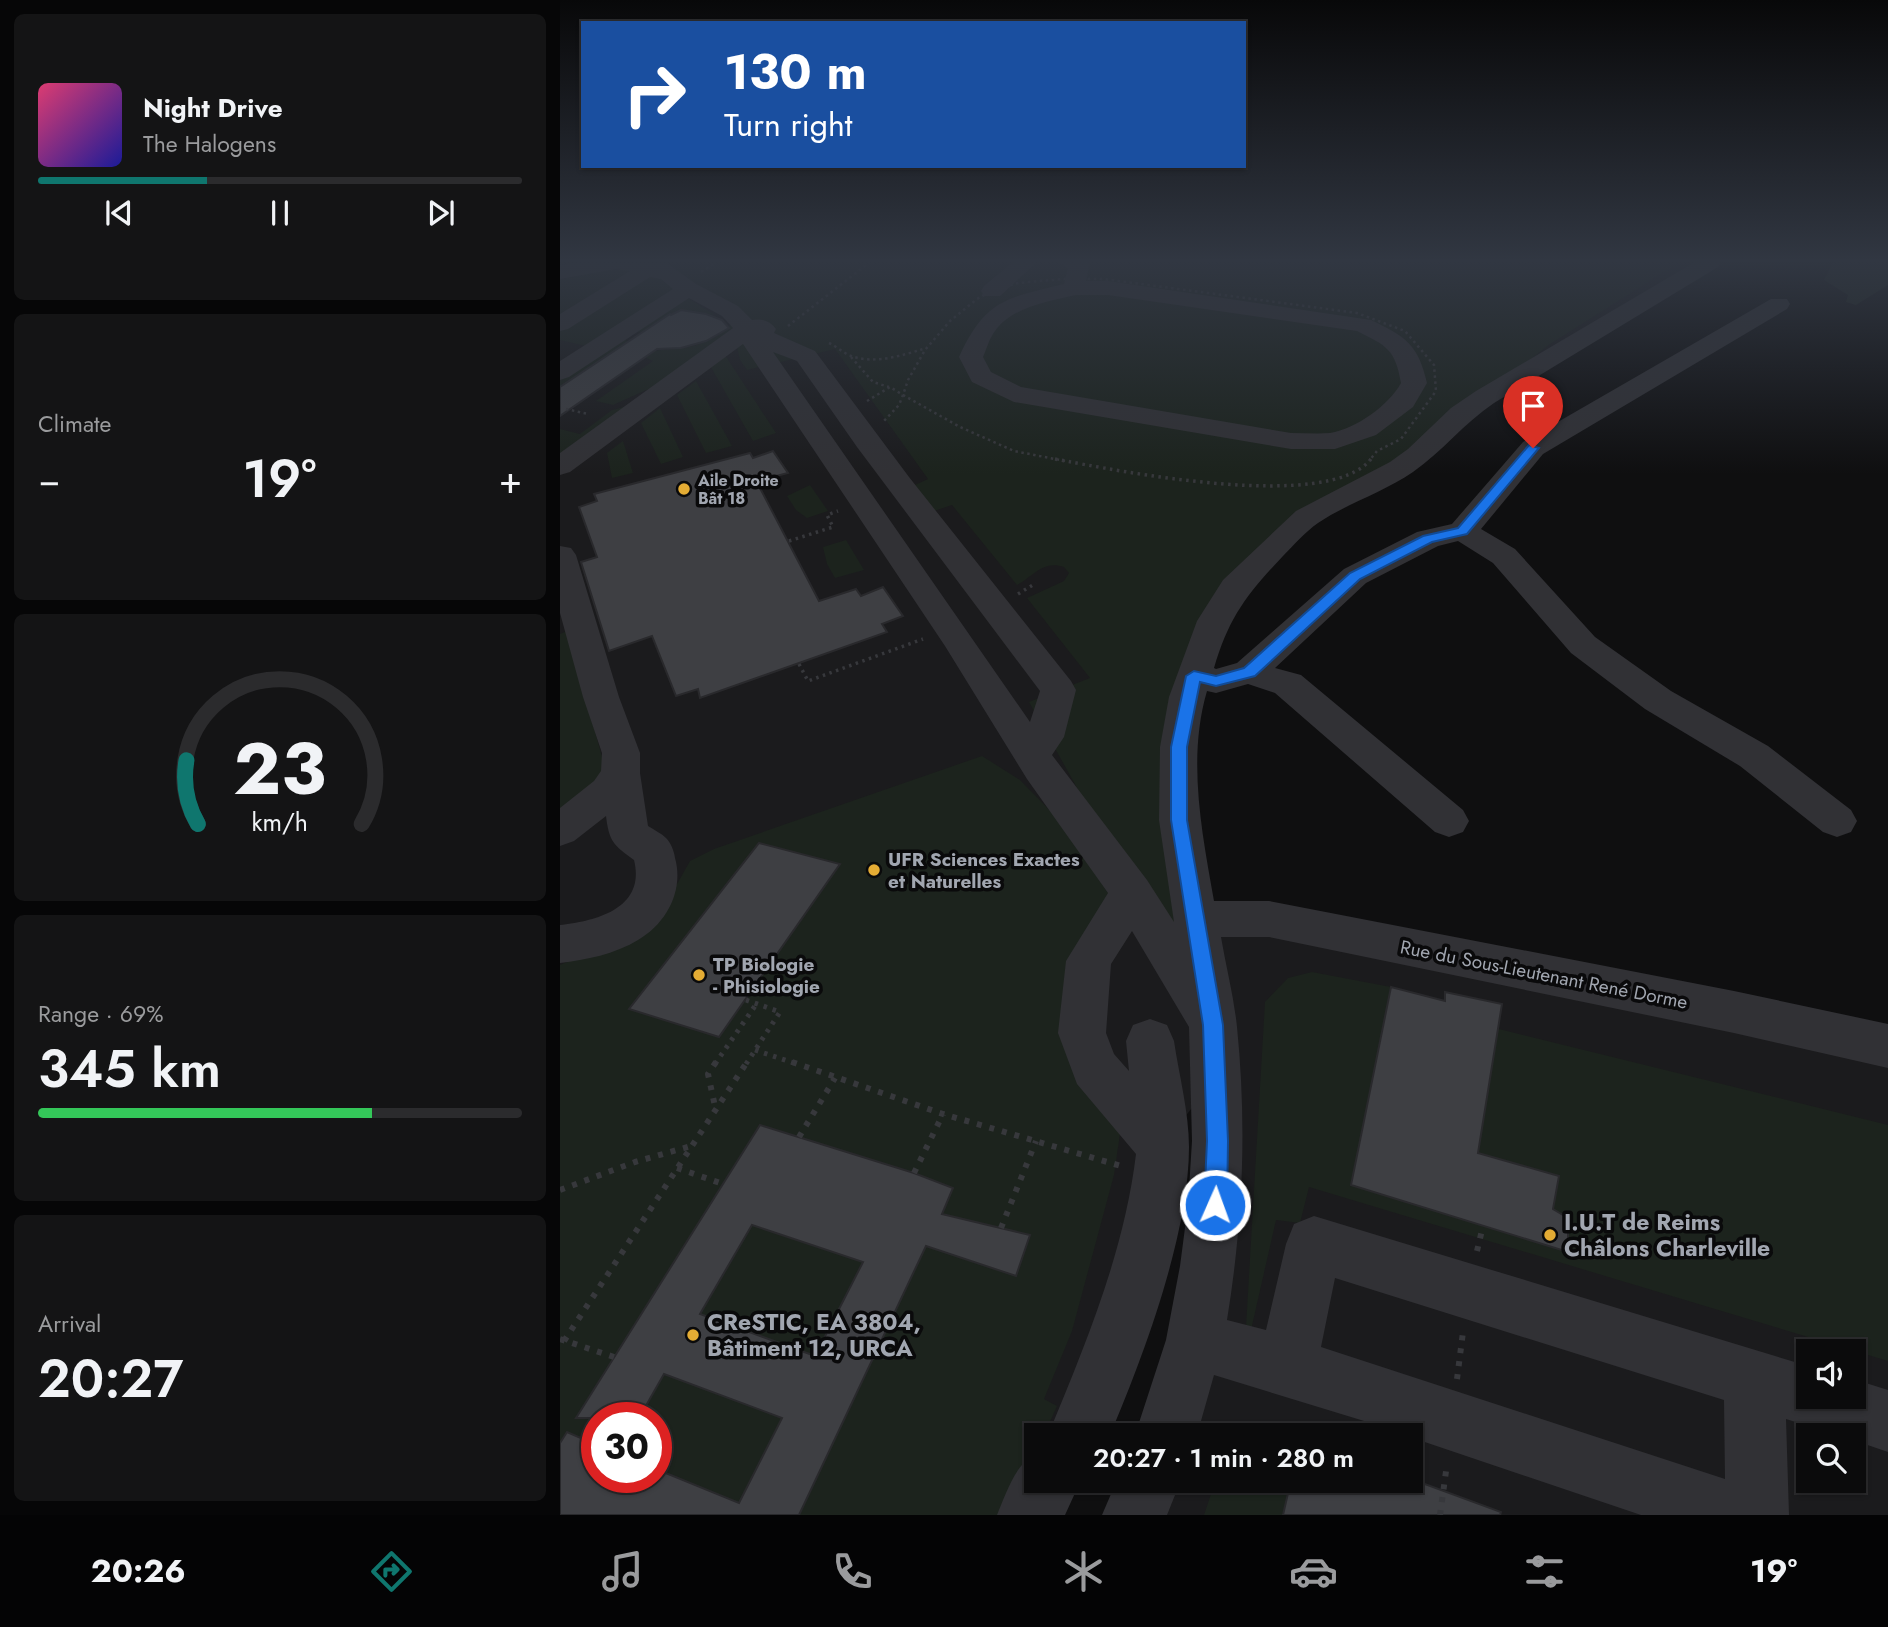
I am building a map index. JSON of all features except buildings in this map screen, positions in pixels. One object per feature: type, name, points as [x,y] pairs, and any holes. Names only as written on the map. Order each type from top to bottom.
[{"type":"street","points":[[561,360],[610,333]]},
{"type":"street","points":[[560,466],[758,333]]},
{"type":"street","points":[[764,333],[774,346],[795,349],[806,356],[846,414],[1058,690],[1045,737],[1032,754]]},
{"type":"street","points":[[764,333],[950,629],[1032,754],[1132,894],[1213,1025]]},
{"type":"street","points":[[982,333],[971,357],[981,377],[1014,394],[1291,441],[1335,442],[1366,429],[1404,401],[1414,383],[1409,359],[1395,341],[1378,333]]},
{"type":"street","points":[[1170,1423],[1195,1340],[1215,1205],[1217,1141],[1213,1025],[1179,820],[1179,747],[1194,676],[1214,621],[1235,587],[1307,517],[1400,468],[1418,456],[1460,414],[1592,333]]},
{"type":"street","points":[[1194,676],[1216,681],[1249,672],[1355,576],[1428,539],[1463,531],[1533,448],[1730,333]]},
{"type":"street","points":[[1463,531],[1504,556],[1583,645],[1658,701],[1754,756],[1837,821]]},
{"type":"street","points":[[560,555],[568,612],[621,753],[620,773],[629,834],[653,851],[659,877],[648,907],[617,931],[584,942],[560,944]]},
{"type":"street","points":[[1249,672],[1288,684],[1449,821]]},
{"type":"street","points":[[560,830],[608,792],[620,773]]},
{"type":"street","points":[[1132,894],[1089,961],[1082,1033],[1094,1068],[1162,1162]]},
{"type":"street","name":"Rue du Sous-Lieutenant René Dorme","points":[[1197,919],[1269,919],[1734,1012],[1888,1046]]},
{"type":"street","points":[[1084,1423],[1135,1286],[1162,1162],[1150,1041]]},
{"type":"street","points":[[1287,1366],[1314,1244],[1888,1421]]},
{"type":"street","points":[[1195,1340],[1287,1366],[1737,1515]]},
{"type":"street","points":[[1757,1515],[1791,1390]]},
{"type":"street","points":[[1029,1515],[1042,1493]]},
{"type":"street","points":[[1134,1515],[1144,1493]]},
{"type":"path","points":[[821,342],[834,344],[850,356],[873,382],[890,387],[960,427],[1014,451],[1159,479],[1268,485],[1327,483],[1362,470],[1377,451],[1401,439],[1436,391],[1434,365],[1406,333]]},
{"type":"path","points":[[850,356],[885,359],[923,349]]},
{"type":"path","points":[[846,414],[890,387]]},
{"type":"path","points":[[899,405],[903,395]]},
{"type":"path","points":[[566,409],[599,416]]},
{"type":"path","points":[[789,541],[833,527]]},
{"type":"path","points":[[799,664],[808,681],[950,629]]},
{"type":"path","points":[[614,1357],[562,1340],[780,1012],[746,1000]]},
{"type":"path","points":[[716,1112],[708,1074],[757,1003]]},
{"type":"path","points":[[755,1050],[943,1114],[1036,1141],[1162,1162]]},
{"type":"path","points":[[799,1137],[836,1078]]},
{"type":"path","points":[[914,1173],[943,1114]]},
{"type":"path","points":[[1000,1228],[1036,1141]]},
{"type":"path","points":[[560,1190],[635,1162],[692,1145]]},
{"type":"path","points":[[677,1168],[723,1184]]},
{"type":"path","points":[[1440,1515],[1452,1422]]},
{"type":"shaded area","name":"UFR Sciences Exactes et Naturelles","points":[[560,333],[1594,333],[1286,535],[1194,676],[1198,919],[1888,1059],[1888,1515],[1134,1515],[1144,1493],[1423,1493],[1423,1423],[1168,1423],[1215,1079],[1184,1118],[1071,1423],[1024,1423],[1024,1481],[560,1515]]},
{"type":"shaded area","points":[[560,333],[607,333],[586,346],[560,340]]},
{"type":"shaded area","points":[[621,333],[630,333],[624,333],[627,342],[560,387],[560,372]]},
{"type":"shaded area","points":[[720,333],[727,333],[673,378],[613,405],[596,401],[653,361],[644,357],[649,354],[702,343]]},
{"type":"shaded area","points":[[744,333],[1568,333],[1460,414],[1418,455],[1307,517],[1235,587],[1179,783],[1217,994],[1094,818],[1029,702],[1090,678],[1027,598],[1064,581],[1069,573],[1064,567],[1057,565],[1044,567],[1017,585],[952,505],[934,511],[915,485],[928,479],[835,349],[747,370],[740,360],[735,338]]},
{"type":"shaded area","points":[[723,352],[776,433],[753,441],[708,362]]},
{"type":"shaded area","points":[[696,381],[732,446],[706,453],[677,395]]},
{"type":"shaded area","points":[[643,402],[560,461],[560,429],[580,434],[612,410]]},
{"type":"shaded area","points":[[660,408],[683,457],[661,464],[641,423]]},
{"type":"shaded area","points":[[623,441],[633,473],[612,478],[607,453]]},
{"type":"shaded area","points":[[810,485],[828,511],[807,518],[796,510],[787,496]]},
{"type":"shaded area","points":[[846,540],[864,570],[835,578],[827,564],[823,547]]},
{"type":"shaded area","points":[[567,631],[609,782],[560,809],[560,634]]},
{"type":"shaded area","points":[[982,756],[1020,780],[1067,828],[1111,898],[1083,952],[1122,1120],[1114,1175],[1072,1331],[1044,1399],[1057,1406],[1049,1423],[1024,1423],[1024,1479],[1001,1515],[560,1515],[560,965],[575,959],[668,900],[690,861],[714,849]]},
{"type":"shaded area","points":[[1312,972],[1391,987],[1351,1185],[1567,1252],[1568,1218],[1553,1209],[1558,1176],[1478,1153],[1502,1004],[1499,1029],[1888,1125],[1888,1361],[1866,1354],[1866,1339],[1815,1339],[1309,1187],[1300,1223],[1276,1220],[1244,1361],[1265,1002],[1288,978]]},
{"type":"shaded area","points":[[1211,1493],[1288,1493],[1283,1515],[1204,1515]]},
{"type":"place","name":"Aile Droite Bât 18","points":[[684,489]]},
{"type":"place","name":"UFR Sciences Exactes et Naturelles","points":[[874,870]]},
{"type":"place","name":"TP Biologie - Phisiologie","points":[[699,975]]},
{"type":"place","name":"I.U.T de Reims Châlons Charleville","points":[[1550,1235]]},
{"type":"place","name":"CReSTIC, EA 3804, Bâtiment 12, URCA","points":[[693,1335]]},
{"type":"route","points":[[1215,1205],[1217,1141],[1213,1025],[1179,820],[1179,747],[1187,697],[1194,676],[1216,681],[1249,672],[1355,576],[1428,539],[1463,531],[1533,448]]}]
